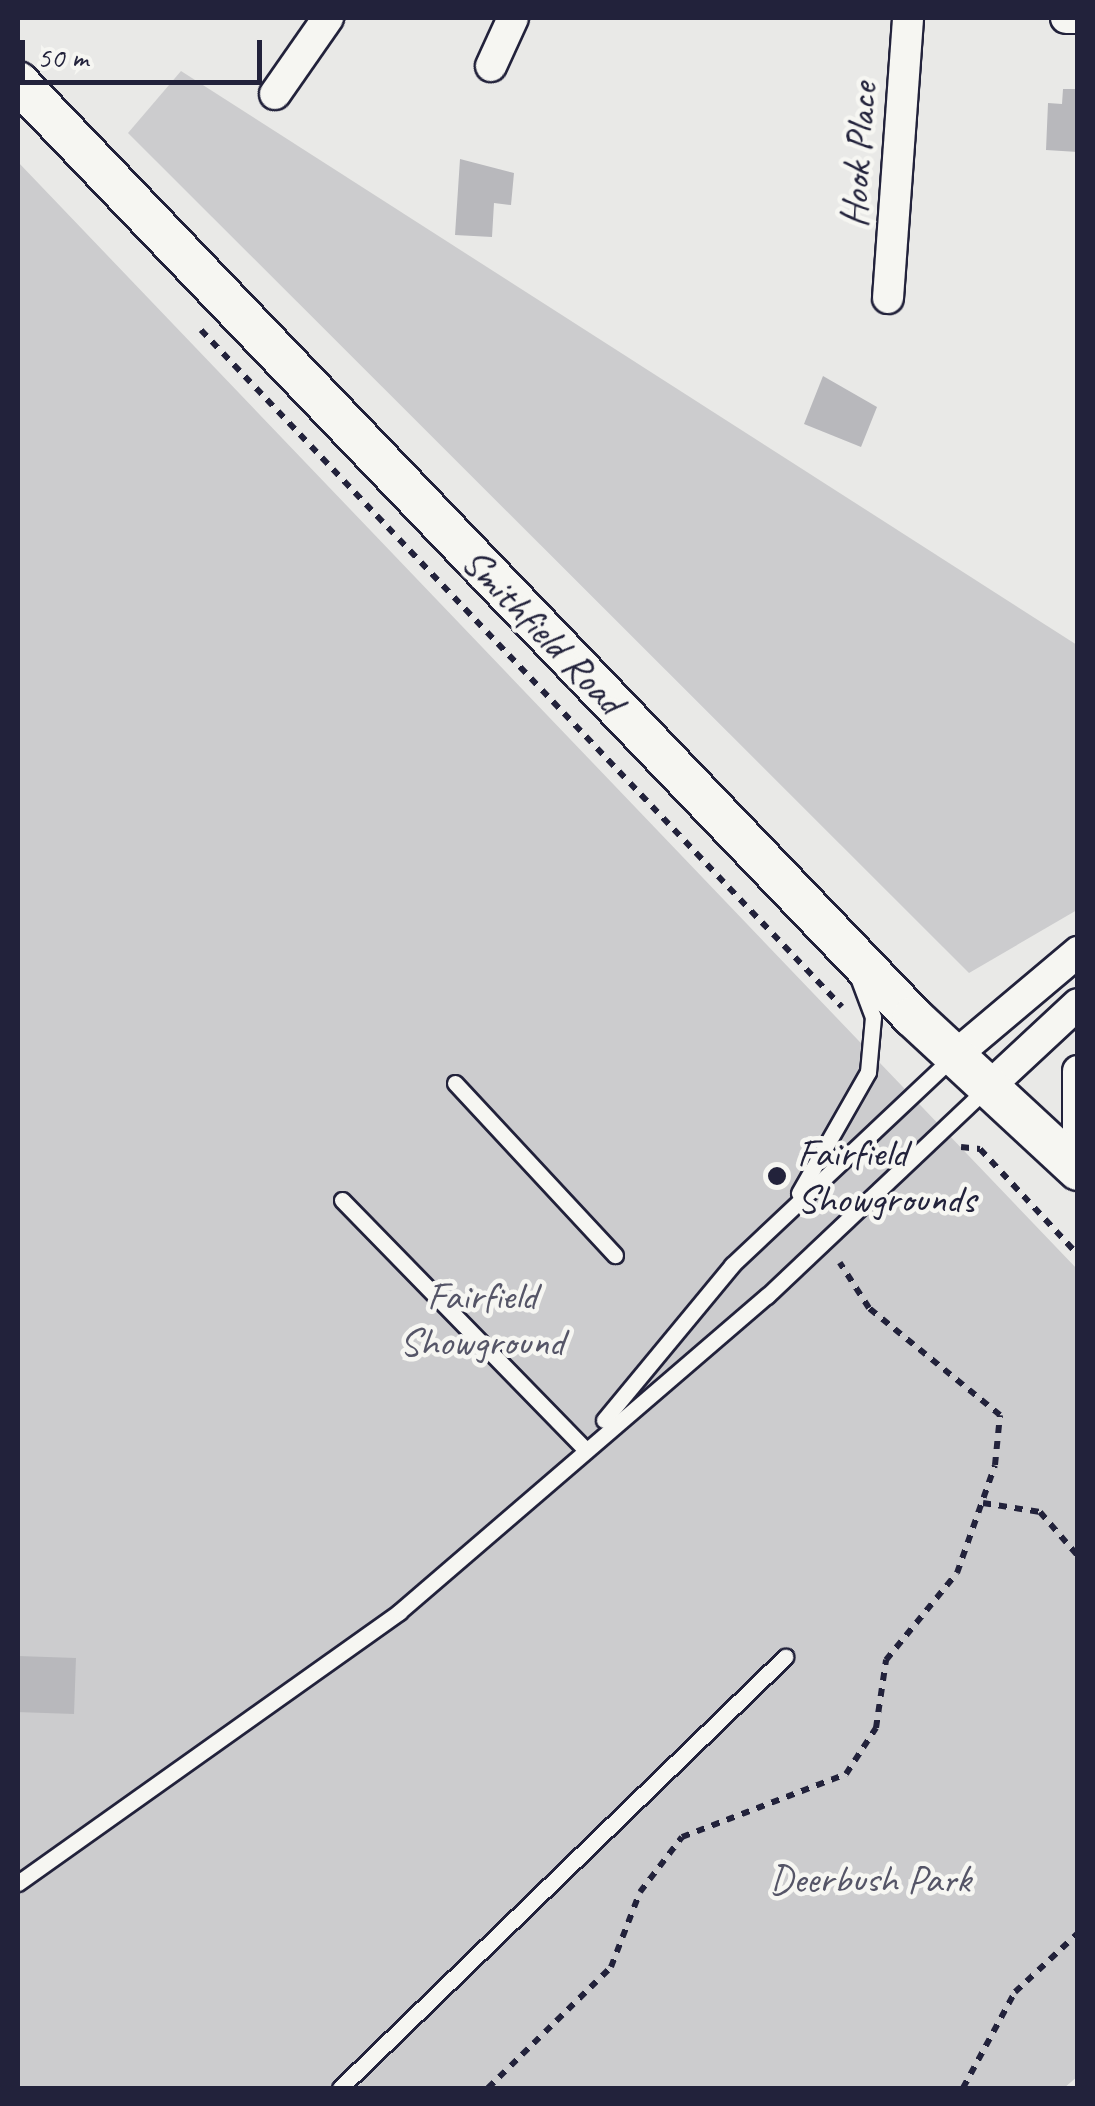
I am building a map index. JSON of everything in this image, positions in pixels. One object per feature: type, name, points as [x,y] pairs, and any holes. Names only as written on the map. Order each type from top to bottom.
[{"type":"main road","name":"Smithfield Road","points":[[18,82],[848,949],[1078,1170]]},
{"type":"street","points":[[275,94],[328,18]]},
{"type":"street","points":[[491,66],[513,18]]},
{"type":"street","name":"Hook Place","points":[[888,298],[908,18]]},
{"type":"street","points":[[1066,18],[1078,18]]},
{"type":"street","points":[[958,1053],[1078,952]]},
{"type":"street","points":[[992,1084],[1078,1004]]},
{"type":"street","points":[[1078,1070],[1078,1138]]},
{"type":"lane","points":[[783,1217],[868,1072],[873,1017],[848,949]]},
{"type":"lane","points":[[583,1446],[732,1265],[958,1053]]},
{"type":"lane","points":[[454,1082],[615,1255]]},
{"type":"lane","points":[[18,1883],[399,1612],[583,1446],[767,1296],[992,1084]]},
{"type":"lane","points":[[342,1200],[583,1446]]},
{"type":"lane","points":[[340,2088],[785,1658]]},
{"type":"path","points":[[195,324],[846,1017]]},
{"type":"path","points":[[948,1159],[963,1145],[980,1150],[1078,1255]]},
{"type":"path","points":[[488,2088],[611,1967],[640,1892],[682,1837],[846,1774],[876,1728],[886,1660],[956,1573],[983,1503],[1000,1415],[868,1308],[835,1268],[850,1254]]},
{"type":"path","points":[[983,1503],[1040,1512],[1078,1556]]},
{"type":"path","points":[[963,2088],[1015,1992],[1078,1933]]},
{"type":"green space","points":[[181,71],[1077,645],[1077,910],[969,973],[128,133]]},
{"type":"green space","name":"Fairfield Showground","points":[[18,162],[1078,1270],[1078,2076],[1064,2088],[356,2088],[712,1740],[338,2088],[18,2088]]},
{"type":"building","points":[[1063,89],[1078,89],[1078,152],[1046,150],[1048,103],[1062,104]]},
{"type":"building","points":[[460,159],[514,173],[511,205],[494,203],[492,237],[455,235]]},
{"type":"building","points":[[823,376],[877,407],[861,447],[804,424]]},
{"type":"building","points":[[18,1656],[76,1658],[74,1714],[18,1712]]},
{"type":"place","name":"Fairfield Showgrounds","points":[[777,1176]]},
{"type":"park label","name":"Deerbush Park","points":[[870,1879]]}]
